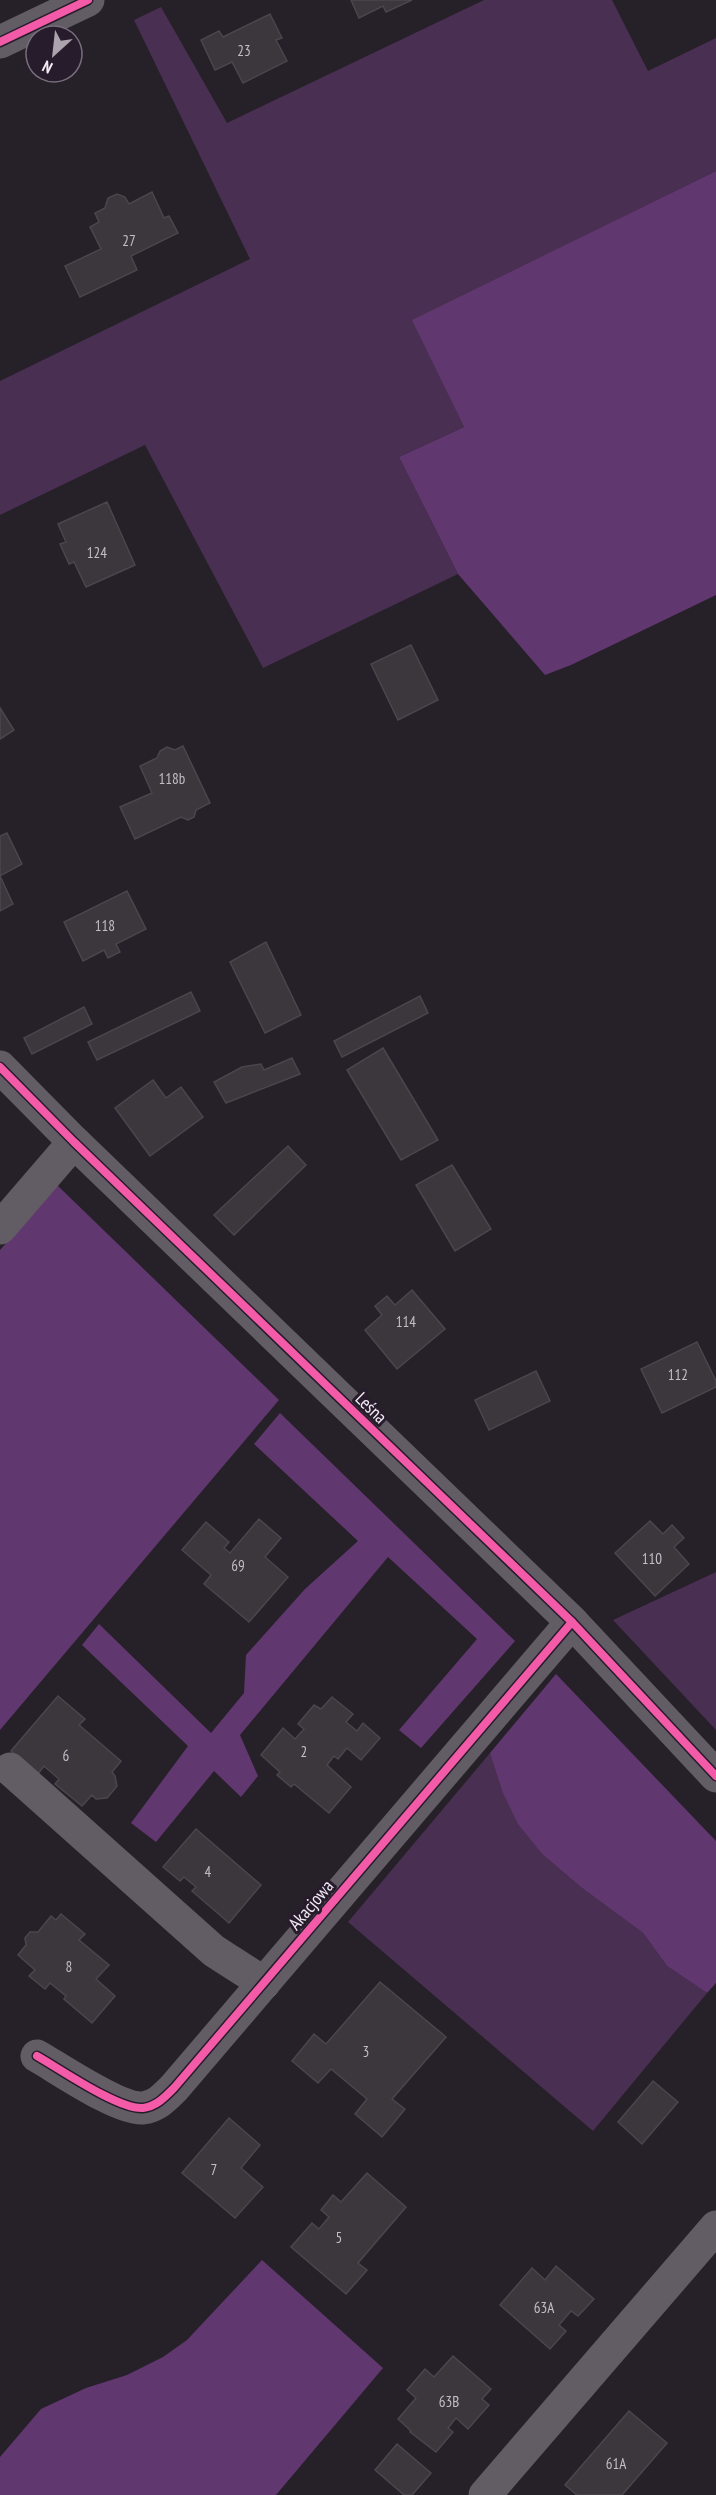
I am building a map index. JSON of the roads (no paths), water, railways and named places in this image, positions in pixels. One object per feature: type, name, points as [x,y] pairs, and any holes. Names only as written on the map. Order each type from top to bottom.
[{"type":"street","points":[[0,42],[88,0]]},
{"type":"street","name":"Leśna","points":[[0,1067],[74,1142],[572,1622],[716,1776]]},
{"type":"street","points":[[0,1228],[74,1142]]},
{"type":"street","name":"Akacjowa","points":[[37,2056],[125,2106],[142,2108],[157,2104],[174,2088],[572,1622]]},
{"type":"street","points":[[10,1769],[214,1951],[264,1983]]},
{"type":"street","points":[[485,2495],[716,2227]]}]
